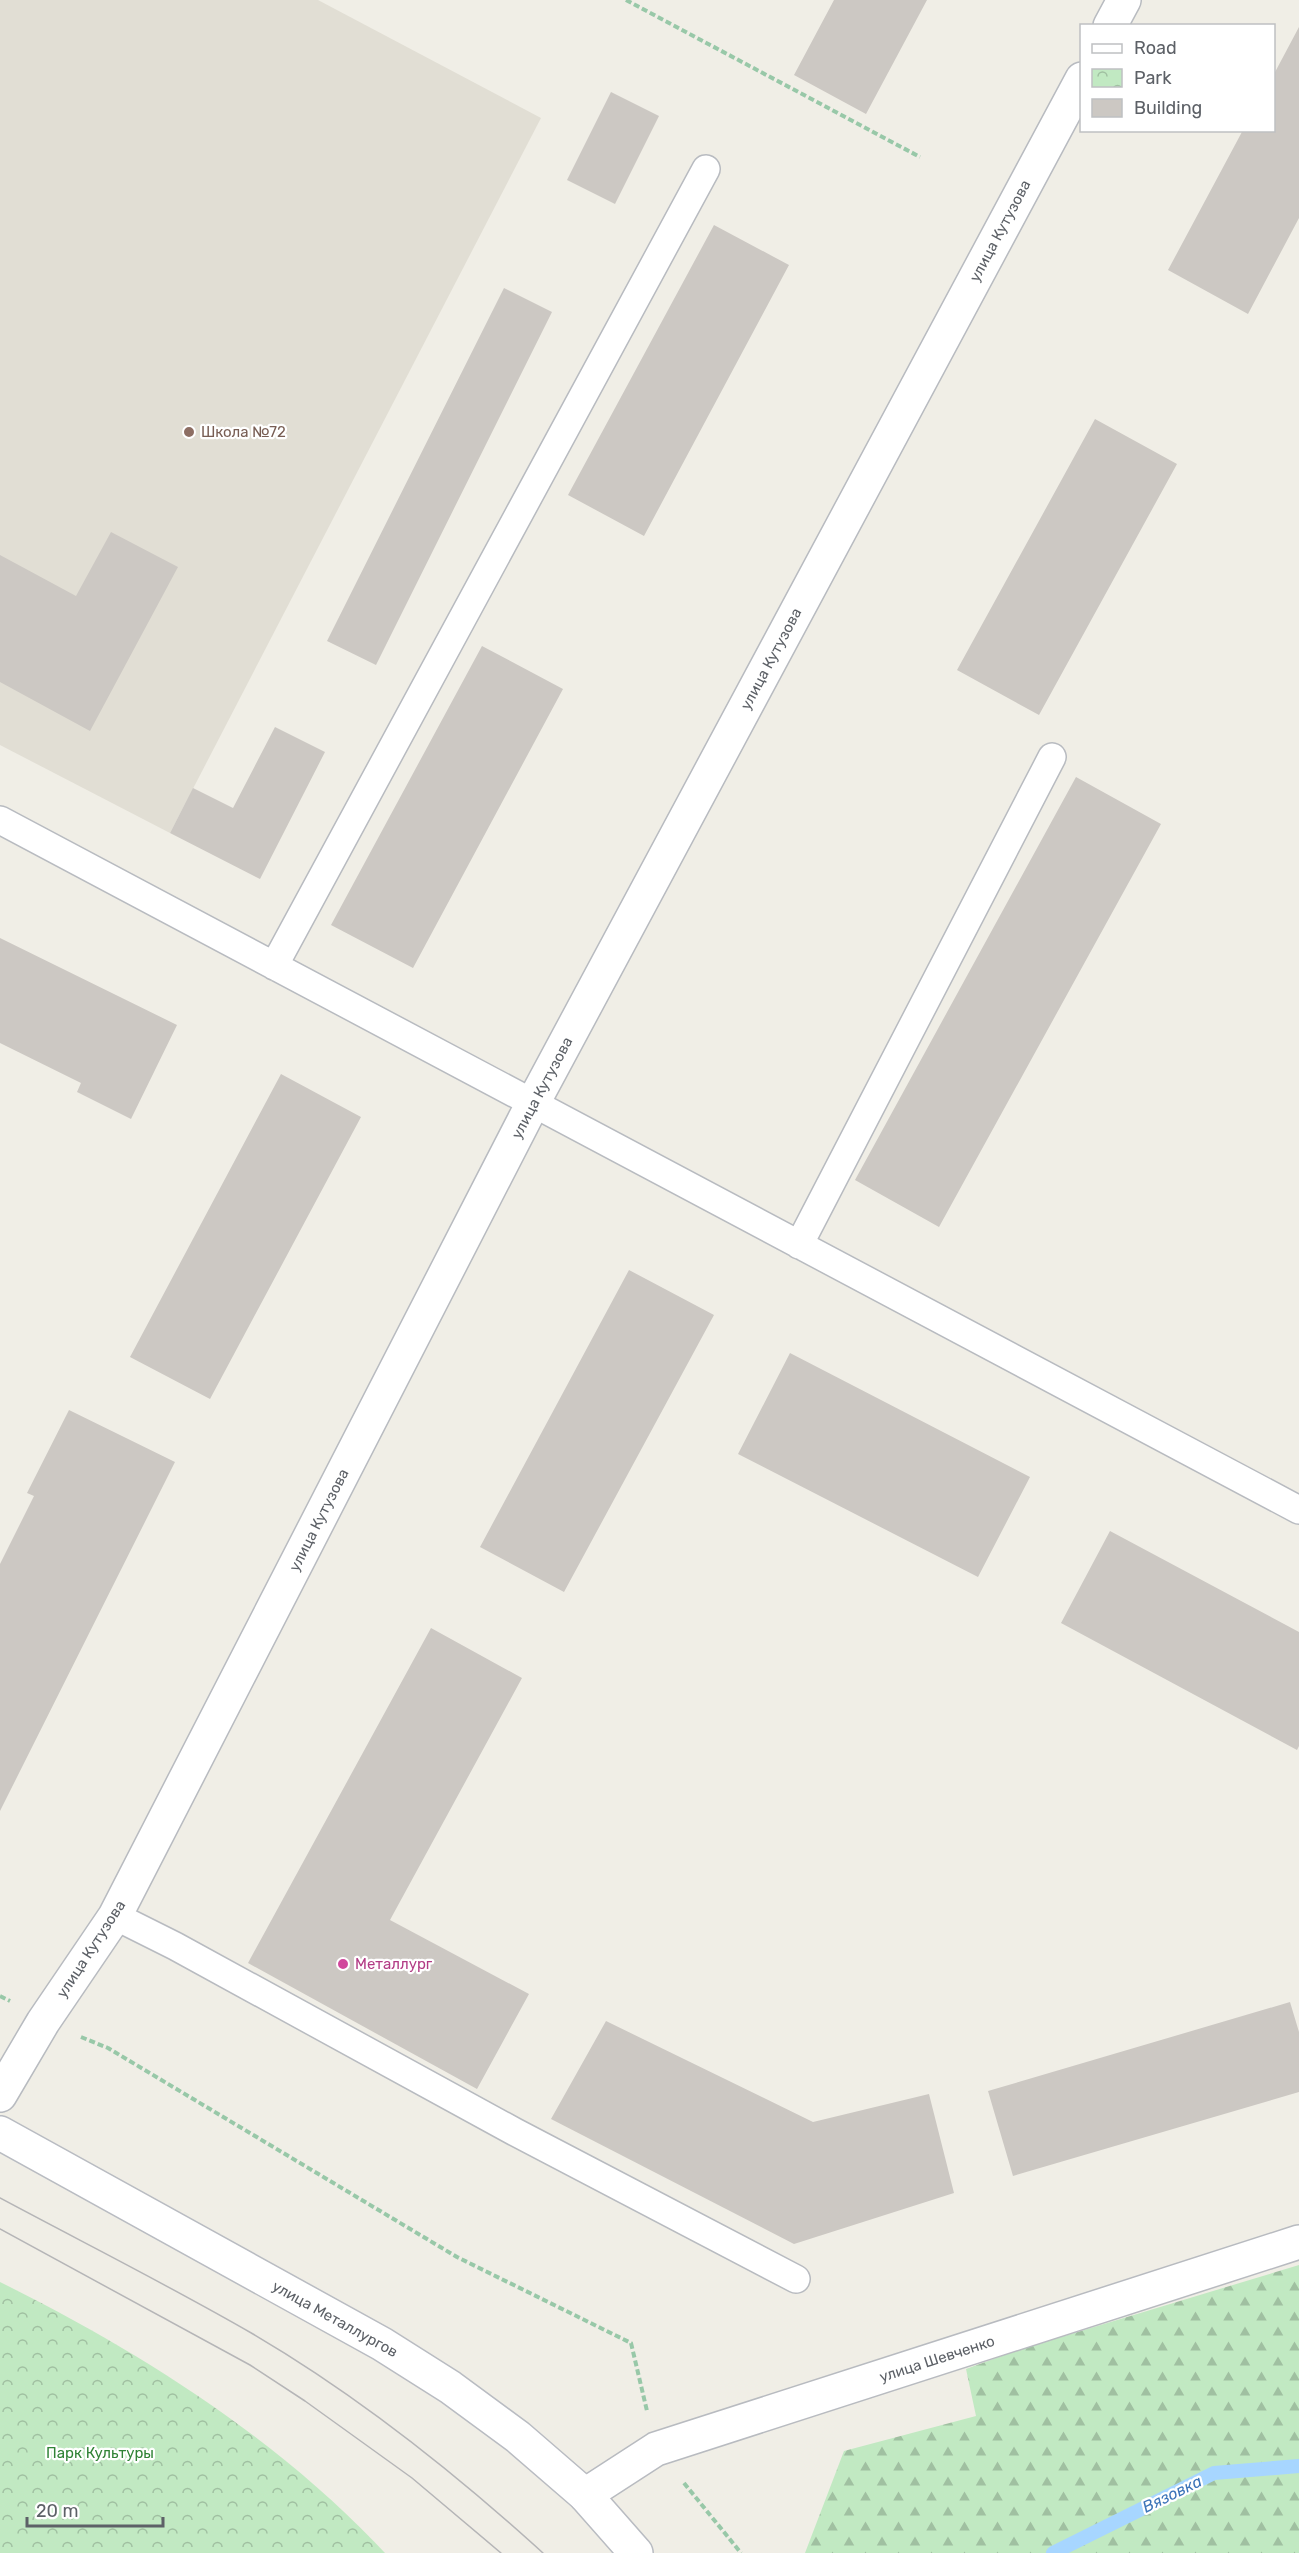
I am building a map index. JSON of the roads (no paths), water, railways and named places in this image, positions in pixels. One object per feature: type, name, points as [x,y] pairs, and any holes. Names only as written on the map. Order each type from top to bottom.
[{"type":"street","points":[[1111,24],[1124,0]]},
{"type":"street","name":"улица Кутузова","points":[[0,2095],[43,2022],[115,1916],[533,1103],[1080,83]]},
{"type":"street","name":"улица Металлургов","points":[[0,2133],[382,2344],[450,2387],[518,2437],[585,2495],[636,2553]]},
{"type":"street","name":"улица Шевченко","points":[[585,2495],[656,2449],[1299,2242]]},
{"type":"lane","points":[[274,966],[706,169]]},
{"type":"lane","points":[[799,1245],[1052,757]]},
{"type":"lane","points":[[0,820],[1299,1510]]},
{"type":"lane","points":[[115,1916],[175,1946],[515,2132],[796,2279]]},
{"type":"waterway","name":"Вязовка","points":[[1053,2553],[1214,2473],[1299,2466]]},
{"type":"tram line","points":[[0,2198],[190,2299],[292,2358],[404,2436],[475,2493],[543,2553]]},
{"type":"tram line","points":[[0,2229],[250,2365],[305,2401],[412,2478],[501,2553]]},
{"type":"place","name":"Школа №72","points":[[189,432]]},
{"type":"place","name":"Металлург","points":[[343,1964]]},
{"type":"park label","name":"Парк Культуры","points":[[100,2453]]}]
